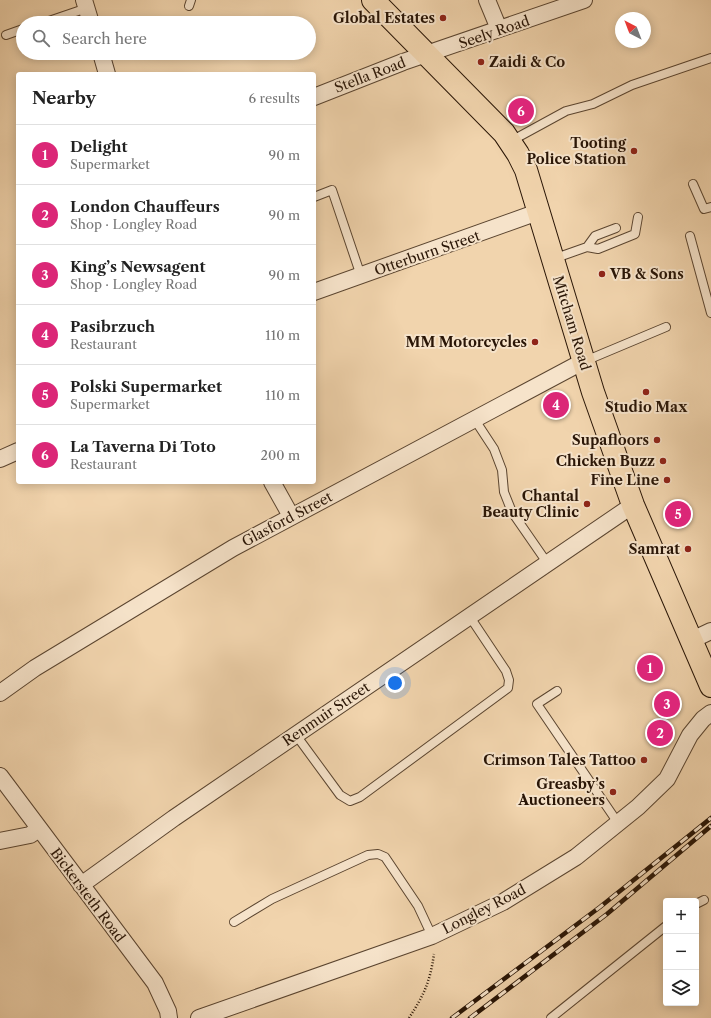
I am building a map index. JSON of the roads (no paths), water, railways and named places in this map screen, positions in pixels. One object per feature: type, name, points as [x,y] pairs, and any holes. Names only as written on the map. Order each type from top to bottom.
[{"type":"main road","name":"Mitcham Road","points":[[373,0],[511,142],[526,170],[584,362],[633,505],[668,589],[702,635],[711,686]]},
{"type":"street","points":[[487,0],[499,29]]},
{"type":"street","name":"Seely Road","points":[[427,54],[584,0]]},
{"type":"street","name":"Stella Road","points":[[316,96],[427,54]]},
{"type":"street","points":[[103,60],[107,72]]},
{"type":"street","name":"Otterburn Street","points":[[316,291],[538,212]]},
{"type":"street","name":"Glasford Street","points":[[0,693],[35,668],[233,548],[584,362]]},
{"type":"street","points":[[0,459],[16,452]]},
{"type":"street","points":[[273,484],[291,516]]},
{"type":"street","name":"Renmuir Street","points":[[80,885],[174,818],[633,505]]},
{"type":"street","name":"Longley Road","points":[[199,1018],[432,936],[503,902],[576,857],[638,807],[667,779],[690,735],[702,720],[711,713]]},
{"type":"street","name":"Bickersteth Road","points":[[0,776],[154,983],[168,1011],[169,1018]]},
{"type":"street","points":[[0,840],[30,835],[39,829]]},
{"type":"lane","points":[[67,16],[87,10]]},
{"type":"lane","points":[[6,35],[16,31]]},
{"type":"lane","points":[[511,142],[566,111],[593,104],[632,85],[711,58]]},
{"type":"lane","points":[[693,184],[704,209],[711,207]]},
{"type":"lane","points":[[316,196],[332,190],[361,276]]},
{"type":"lane","points":[[553,259],[587,247],[598,249],[635,234],[638,217]]},
{"type":"lane","points":[[587,247],[595,236],[616,228]]},
{"type":"lane","points":[[690,236],[711,313]]},
{"type":"lane","points":[[584,362],[666,327]]},
{"type":"lane","points":[[475,420],[494,449],[502,470],[504,492],[512,512],[548,564]]},
{"type":"lane","points":[[296,735],[340,795],[350,801],[360,797],[508,688],[509,680],[506,671],[470,617]]},
{"type":"lane","points":[[556,691],[537,704],[618,823]]},
{"type":"lane","points":[[234,922],[272,898],[368,856],[378,854],[385,857],[418,906],[432,936]]},
{"type":"lane","points":[[551,1018],[663,928]]},
{"type":"railway","points":[[452,1018],[600,907],[711,818]]},
{"type":"railway","points":[[470,1018],[607,914],[711,826]]},
{"type":"place","name":"Global Estates","points":[[443,18]]},
{"type":"place","name":"Zaidi & Co","points":[[481,62]]},
{"type":"place","name":"La Taverna Di Toto","points":[[521,111]]},
{"type":"place","name":"Tooting Police Station","points":[[634,151]]},
{"type":"place","name":"VB & Sons","points":[[602,274]]},
{"type":"place","name":"MM Motorcycles","points":[[535,342]]},
{"type":"place","name":"Studio Max","points":[[646,392]]},
{"type":"place","name":"Pasibrzuch","points":[[556,405]]},
{"type":"place","name":"Supafloors","points":[[657,440]]},
{"type":"place","name":"Chicken Buzz","points":[[663,461]]},
{"type":"place","name":"Fine Line","points":[[667,480]]},
{"type":"place","name":"Chantal Beauty Clinic","points":[[587,504]]},
{"type":"place","name":"Polski Supermarket","points":[[678,514]]},
{"type":"place","name":"Samrat","points":[[688,549]]},
{"type":"place","name":"Delight","points":[[650,668]]},
{"type":"place","name":"King’s Newsagent","points":[[667,704]]},
{"type":"place","name":"London Chauffeurs","points":[[660,733]]},
{"type":"place","name":"Crimson Tales Tattoo","points":[[644,760]]},
{"type":"place","name":"Greasby’s Auctioneers","points":[[613,792]]}]
